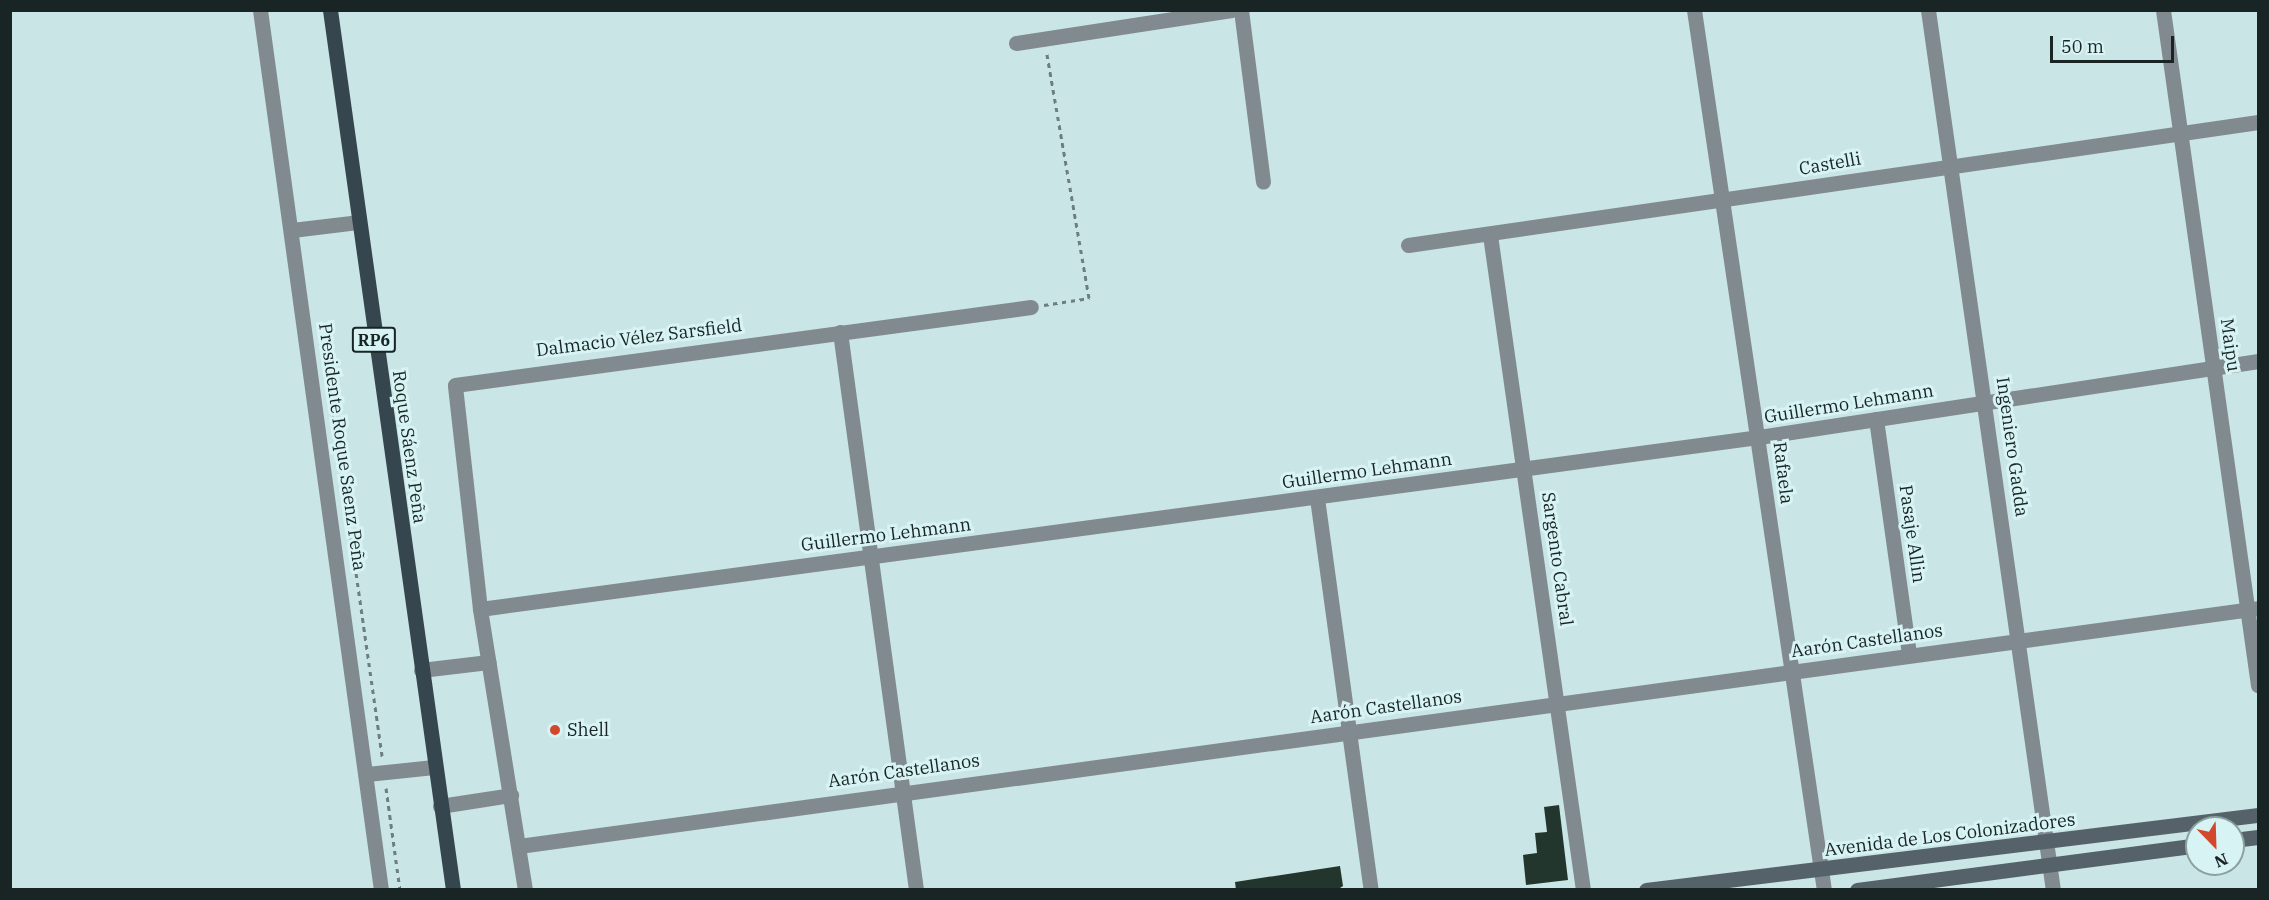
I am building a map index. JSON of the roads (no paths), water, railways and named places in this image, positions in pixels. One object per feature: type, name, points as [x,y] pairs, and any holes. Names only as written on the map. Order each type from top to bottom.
[{"type":"main road","name":"Roque Sáenz Peña","points":[[330,10],[453,890]]},
{"type":"main road","name":"Avenida de Los Colonizadores","points":[[1646,890],[2046,844],[2259,815]]},
{"type":"main road","points":[[1857,890],[2185,847]]},
{"type":"street","name":"Presidente Roque Saenz Peña","points":[[260,10],[367,774],[381,890]]},
{"type":"street","points":[[1016,42],[1231,10]]},
{"type":"street","points":[[1241,10],[1263,182]]},
{"type":"street","name":"Rafaela","points":[[1694,10],[1720,203],[1759,437],[1818,871],[1824,890]]},
{"type":"street","name":"Ingeniero Gadda","points":[[1928,10],[2020,639],[2053,890]]},
{"type":"street","name":"Maipu","points":[[2163,10],[2214,368],[2253,609],[2259,685]]},
{"type":"street","name":"Castelli","points":[[1408,245],[1720,203],[1951,163],[2259,122]]},
{"type":"street","points":[[292,230],[358,222]]},
{"type":"street","name":"Sargento Cabral","points":[[1490,235],[1583,890]]},
{"type":"street","name":"Dalmacio Vélez Sarsfield","points":[[480,609],[452,397],[455,385],[466,381],[1030,307]]},
{"type":"street","points":[[840,332],[916,890]]},
{"type":"street","name":"Guillermo Lehmann","points":[[480,609],[1759,437],[2259,362]]},
{"type":"street","name":"Pasaje Allin","points":[[1876,420],[1909,655]]},
{"type":"street","points":[[1317,498],[1371,890]]},
{"type":"street","points":[[480,609],[525,890]]},
{"type":"street","name":"Aarón Castellanos","points":[[519,846],[902,790],[1349,732],[2253,609]]},
{"type":"street","points":[[421,670],[489,662]]},
{"type":"street","points":[[367,774],[434,767]]},
{"type":"street","points":[[440,806],[510,795]]},
{"type":"street","name":"Rafaela","points":[[1813,890],[1818,871]]},
{"type":"place","name":"Shell","points":[[555,730]]}]
